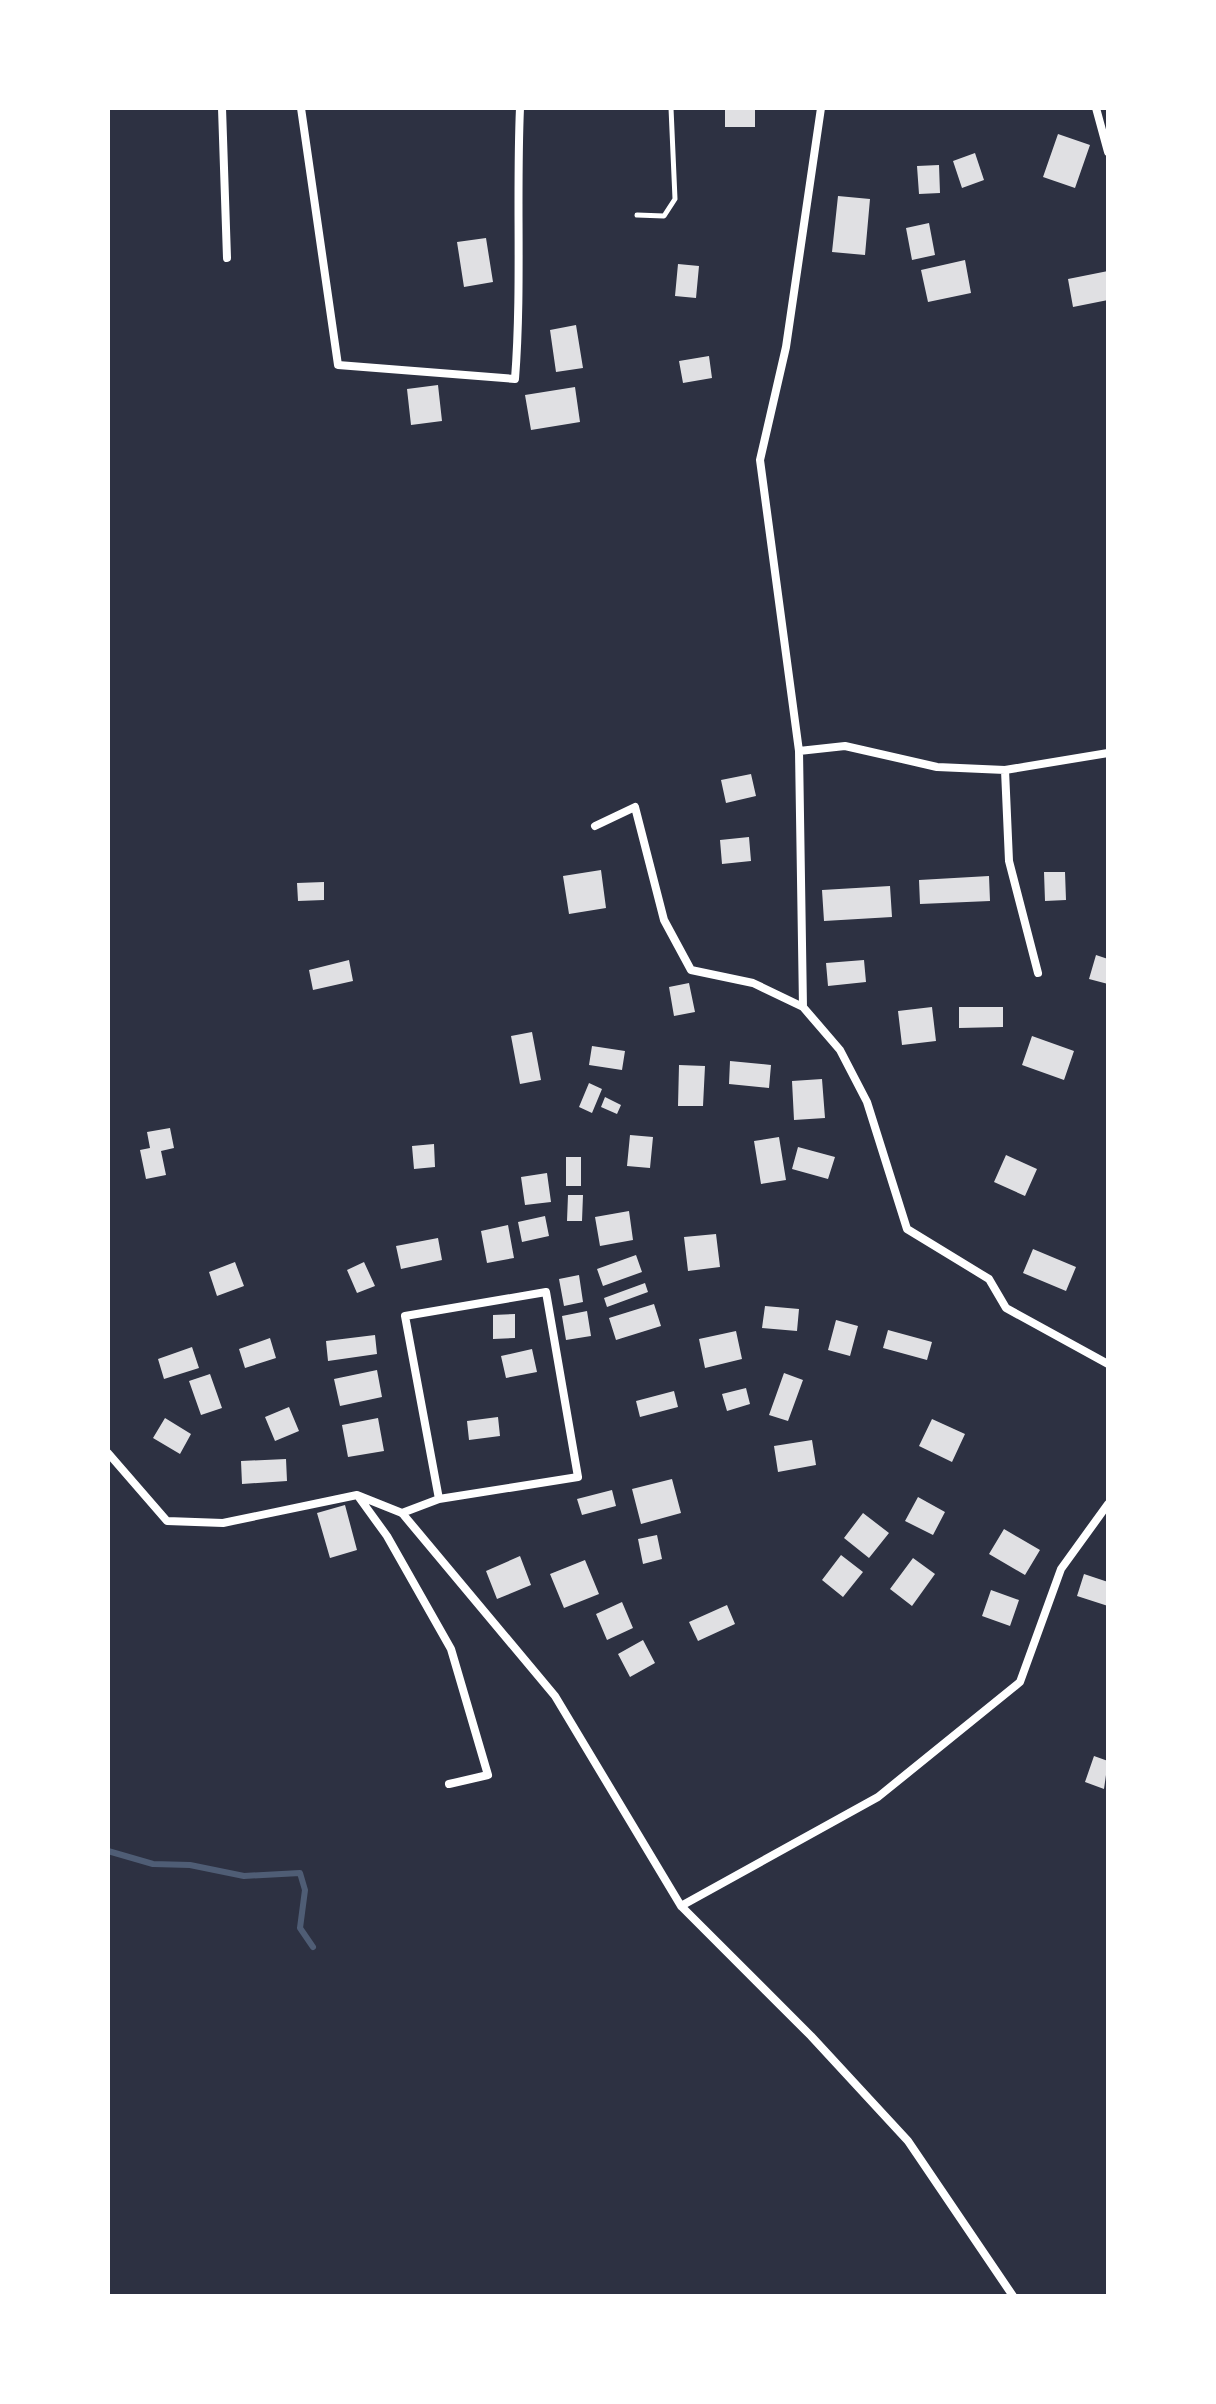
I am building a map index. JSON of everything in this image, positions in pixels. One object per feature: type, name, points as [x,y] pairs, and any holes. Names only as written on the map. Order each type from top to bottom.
[{"type":"street","points":[[222,108],[227,258]]},
{"type":"street","points":[[301,108],[338,365],[515,379],[520,312],[516,205],[520,108]]},
{"type":"street","points":[[803,1007],[799,751],[760,460],[786,347],[821,108]]},
{"type":"street","points":[[1096,108],[1108,152]]},
{"type":"street","points":[[799,751],[845,746],[937,767],[1005,770],[1108,753]]},
{"type":"street","points":[[1005,770],[1009,861],[1038,973]]},
{"type":"street","points":[[595,826],[635,807],[664,920],[691,970],[753,983],[803,1007],[840,1050],[867,1102],[907,1229],[989,1279],[1006,1308],[1108,1364]]},
{"type":"street","points":[[402,1513],[439,1499],[578,1477],[546,1292],[405,1316],[439,1499]]},
{"type":"street","points":[[108,1453],[167,1521],[223,1523],[357,1495],[402,1513],[555,1696],[681,1906],[811,2036],[908,2141],[1013,2296]]},
{"type":"street","points":[[357,1495],[387,1536],[451,1649],[488,1775],[449,1784]]},
{"type":"street","points":[[681,1906],[878,1797],[1020,1682],[1061,1569],[1108,1504]]},
{"type":"lane","points":[[637,215],[664,216],[675,199],[671,108]]},
{"type":"building","points":[[725,108],[755,108],[755,127],[725,127]]},
{"type":"building","points":[[1058,134],[1090,145],[1075,188],[1043,177]]},
{"type":"building","points":[[975,153],[984,180],[962,188],[953,161]]},
{"type":"building","points":[[939,165],[940,193],[919,194],[917,166]]},
{"type":"building","points":[[838,196],[870,199],[865,255],[832,252]]},
{"type":"building","points":[[929,223],[935,255],[912,260],[906,228]]},
{"type":"building","points":[[486,238],[493,282],[464,287],[457,242]]},
{"type":"building","points":[[965,260],[971,293],[928,302],[921,270]]},
{"type":"building","points":[[678,264],[699,266],[696,298],[675,296]]},
{"type":"building","points":[[1108,271],[1108,300],[1073,307],[1068,279]]},
{"type":"building","points":[[576,325],[583,368],[556,372],[550,330]]},
{"type":"building","points":[[709,356],[712,378],[683,383],[679,361]]},
{"type":"building","points":[[438,385],[442,421],[411,425],[407,389]]},
{"type":"building","points":[[575,387],[580,422],[531,430],[525,395]]},
{"type":"building","points":[[751,774],[756,796],[726,803],[721,780]]},
{"type":"building","points":[[749,837],[751,861],[722,864],[720,840]]},
{"type":"building","points":[[601,870],[606,908],[569,914],[563,876]]},
{"type":"building","points":[[1044,872],[1065,872],[1066,900],[1045,901]]},
{"type":"building","points":[[989,876],[990,901],[920,904],[919,880]]},
{"type":"building","points":[[324,882],[324,900],[298,901],[297,883]]},
{"type":"building","points":[[890,886],[892,917],[824,921],[822,890]]},
{"type":"building","points":[[1096,955],[1108,959],[1108,984],[1089,979]]},
{"type":"building","points":[[349,960],[353,981],[313,990],[309,970]]},
{"type":"building","points":[[864,960],[866,982],[828,986],[826,963]]},
{"type":"building","points":[[689,983],[695,1012],[674,1016],[669,987]]},
{"type":"building","points":[[932,1007],[936,1041],[902,1045],[898,1011]]},
{"type":"building","points":[[959,1007],[1003,1007],[1003,1027],[959,1028]]},
{"type":"building","points":[[532,1032],[541,1080],[520,1084],[511,1036]]},
{"type":"building","points":[[1032,1036],[1074,1051],[1064,1080],[1022,1065]]},
{"type":"building","points":[[592,1046],[625,1051],[622,1070],[589,1065]]},
{"type":"building","points":[[730,1061],[771,1065],[769,1088],[729,1084]]},
{"type":"building","points":[[679,1065],[705,1066],[703,1106],[678,1106]]},
{"type":"building","points":[[822,1079],[825,1118],[794,1120],[792,1081]]},
{"type":"building","points":[[589,1083],[602,1089],[592,1113],[579,1107]]},
{"type":"building","points":[[605,1097],[621,1105],[617,1114],[601,1107]]},
{"type":"building","points":[[170,1128],[174,1148],[161,1151],[166,1175],[146,1179],[140,1150],[150,1148],[147,1132]]},
{"type":"building","points":[[630,1135],[653,1137],[650,1168],[627,1166]]},
{"type":"building","points":[[779,1137],[786,1180],[761,1184],[754,1141]]},
{"type":"building","points":[[434,1144],[435,1167],[414,1169],[412,1146]]},
{"type":"building","points":[[798,1147],[835,1157],[828,1179],[792,1169]]},
{"type":"building","points":[[1006,1155],[1037,1169],[1025,1196],[994,1182]]},
{"type":"building","points":[[566,1157],[581,1157],[581,1186],[566,1186]]},
{"type":"building","points":[[547,1173],[551,1202],[525,1205],[521,1177]]},
{"type":"building","points":[[568,1195],[583,1195],[582,1221],[567,1221]]},
{"type":"building","points":[[629,1211],[633,1240],[600,1246],[595,1217]]},
{"type":"building","points":[[545,1216],[549,1236],[522,1242],[518,1222]]},
{"type":"building","points":[[508,1225],[514,1258],[487,1263],[481,1231]]},
{"type":"building","points":[[716,1234],[720,1267],[688,1271],[684,1237]]},
{"type":"building","points":[[438,1238],[442,1260],[401,1269],[396,1246]]},
{"type":"building","points":[[1033,1249],[1076,1267],[1066,1291],[1023,1273]]},
{"type":"building","points":[[636,1255],[642,1272],[603,1286],[597,1269]]},
{"type":"building","points":[[235,1262],[244,1286],[217,1296],[209,1272]]},
{"type":"building","points":[[364,1262],[375,1286],[357,1293],[347,1270]]},
{"type":"building","points":[[579,1275],[583,1302],[564,1306],[559,1279]]},
{"type":"building","points":[[645,1283],[648,1292],[607,1307],[604,1298]]},
{"type":"building","points":[[654,1304],[661,1326],[616,1340],[609,1318]]},
{"type":"building","points":[[765,1306],[799,1309],[797,1331],[762,1328]]},
{"type":"building","points":[[587,1311],[591,1336],[566,1340],[562,1316]]},
{"type":"building","points":[[515,1314],[515,1338],[493,1339],[493,1315]]},
{"type":"building","points":[[836,1320],[858,1326],[850,1356],[828,1350]]},
{"type":"building","points":[[888,1330],[932,1342],[927,1360],[883,1348]]},
{"type":"building","points":[[736,1331],[742,1359],[705,1368],[699,1339]]},
{"type":"building","points":[[375,1335],[377,1354],[328,1361],[326,1341]]},
{"type":"building","points":[[270,1338],[276,1358],[245,1368],[239,1349]]},
{"type":"building","points":[[192,1347],[199,1368],[164,1379],[158,1359]]},
{"type":"building","points":[[532,1349],[537,1372],[506,1378],[501,1356]]},
{"type":"building","points":[[377,1370],[382,1397],[340,1406],[334,1379]]},
{"type":"building","points":[[784,1373],[803,1380],[788,1421],[769,1415]]},
{"type":"building","points":[[210,1374],[222,1408],[201,1415],[189,1381]]},
{"type":"building","points":[[746,1388],[750,1404],[727,1411],[722,1394]]},
{"type":"building","points":[[674,1391],[678,1407],[640,1417],[636,1401]]},
{"type":"building","points":[[289,1407],[299,1431],[275,1441],[265,1417]]},
{"type":"building","points":[[498,1417],[500,1436],[469,1440],[467,1421]]},
{"type":"building","points":[[165,1418],[191,1434],[180,1454],[153,1438]]},
{"type":"building","points":[[378,1418],[384,1451],[348,1457],[342,1425]]},
{"type":"building","points":[[932,1419],[965,1434],[952,1462],[919,1446]]},
{"type":"building","points":[[812,1440],[816,1465],[778,1472],[774,1446]]},
{"type":"building","points":[[286,1459],[287,1481],[242,1484],[241,1461]]},
{"type":"building","points":[[672,1479],[681,1513],[641,1524],[632,1489]]},
{"type":"building","points":[[612,1490],[616,1506],[582,1515],[577,1499]]},
{"type":"building","points":[[918,1497],[945,1512],[933,1535],[905,1521]]},
{"type":"building","points":[[345,1505],[357,1550],[330,1558],[317,1513]]},
{"type":"building","points":[[863,1513],[889,1533],[869,1558],[844,1538]]},
{"type":"building","points":[[1004,1529],[1040,1550],[1025,1575],[989,1554]]},
{"type":"building","points":[[657,1535],[662,1559],[643,1564],[638,1539]]},
{"type":"building","points":[[841,1555],[863,1572],[843,1597],[822,1580]]},
{"type":"building","points":[[520,1556],[531,1585],[497,1599],[486,1571]]},
{"type":"building","points":[[913,1558],[935,1574],[912,1606],[890,1589]]},
{"type":"building","points":[[585,1560],[599,1594],[564,1608],[550,1574]]},
{"type":"building","points":[[1084,1574],[1108,1582],[1108,1606],[1077,1596]]},
{"type":"building","points":[[991,1590],[1019,1600],[1010,1626],[982,1616]]},
{"type":"building","points":[[622,1602],[633,1628],[607,1640],[596,1614]]},
{"type":"building","points":[[727,1605],[735,1624],[698,1641],[689,1622]]},
{"type":"building","points":[[643,1640],[655,1663],[630,1677],[618,1654]]},
{"type":"building","points":[[1094,1756],[1108,1761],[1104,1789],[1085,1782]]},
{"type":"waterway","points":[[108,1851],[153,1864],[190,1865],[244,1876],[300,1873],[305,1890],[300,1928],[313,1947]]}]
